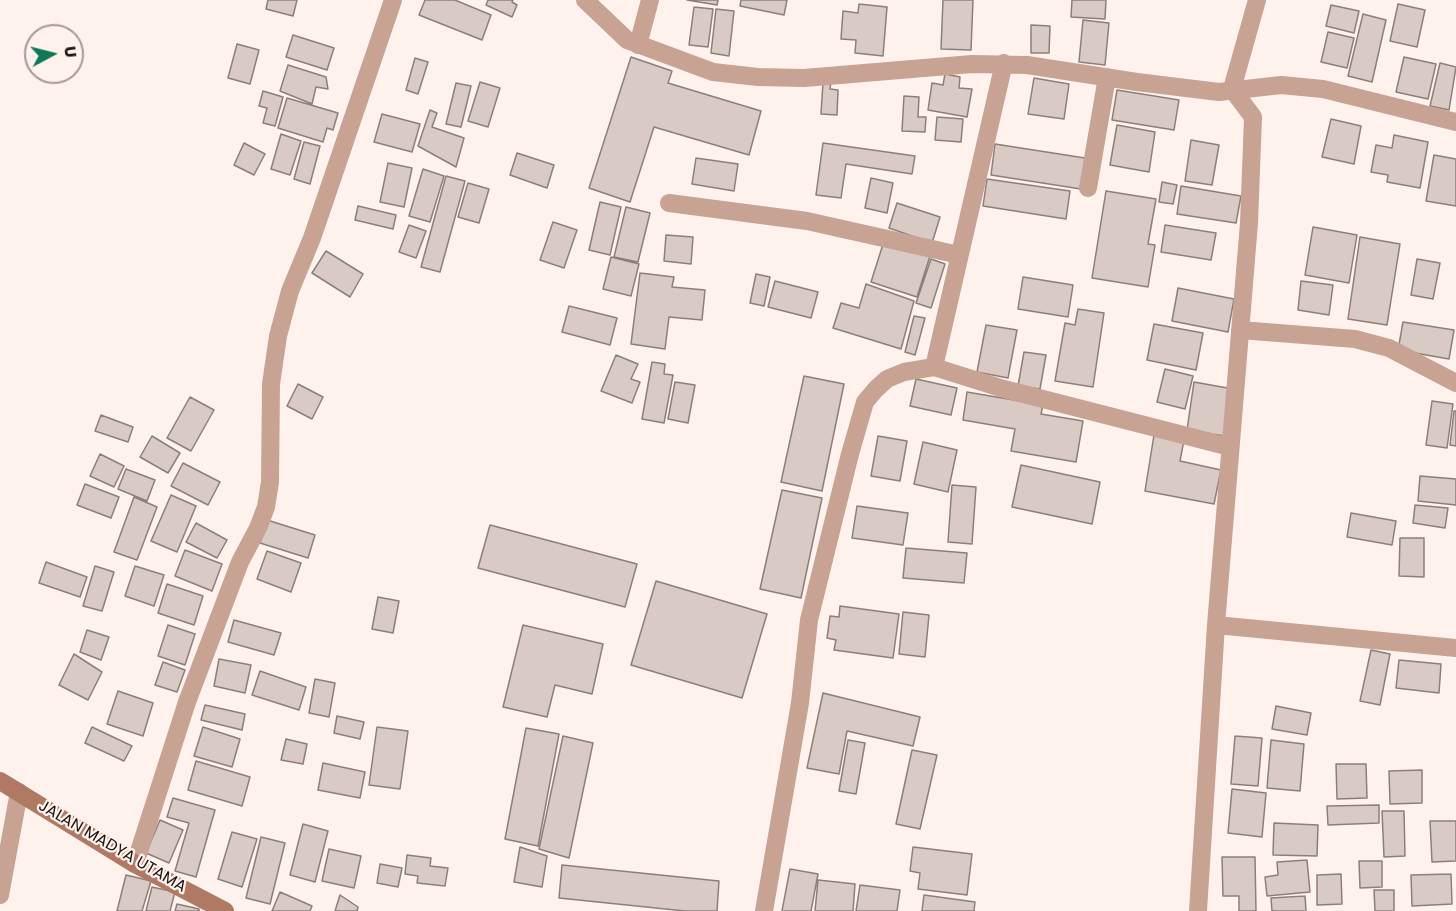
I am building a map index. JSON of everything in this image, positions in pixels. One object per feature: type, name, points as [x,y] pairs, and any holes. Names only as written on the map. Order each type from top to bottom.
[{"type":"street","points":[[135,864],[187,702],[240,562],[266,507],[270,482],[272,384],[278,336],[290,291],[312,238],[393,0]]},
{"type":"street","points":[[585,0],[627,40],[713,72],[758,77],[804,78],[1004,63],[1219,92],[1281,85],[1323,89],[1456,122]]},
{"type":"street","points":[[638,45],[650,0]]},
{"type":"street","points":[[1232,89],[1257,0]]},
{"type":"street","points":[[934,367],[1004,63]]},
{"type":"street","points":[[1088,188],[1107,77]]},
{"type":"street","points":[[1198,911],[1216,625],[1240,330],[1253,117],[1232,89]]},
{"type":"street","points":[[669,203],[807,221],[959,255]]},
{"type":"street","points":[[1240,330],[1355,339],[1389,348],[1456,383]]},
{"type":"street","points":[[764,911],[800,703],[809,620],[865,402],[887,379],[904,372],[934,367],[1004,389],[1230,447]]},
{"type":"street","points":[[1216,625],[1456,648]]},
{"type":"street","name":"JALAN MADYA UTAMA","points":[[0,781],[135,864],[225,911]]},
{"type":"street","points":[[0,895],[19,792]]},
{"type":"building","points":[[268,0],[297,0],[293,16],[266,9]]},
{"type":"building","points":[[425,0],[455,0],[491,15],[482,40],[419,15]]},
{"type":"building","points":[[488,0],[513,0],[512,2],[517,5],[512,17],[486,5]]},
{"type":"building","points":[[687,0],[718,0],[717,5]]},
{"type":"building","points":[[741,0],[787,0],[784,15],[740,6]]},
{"type":"building","points":[[943,0],[973,0],[971,50],[941,49]]},
{"type":"building","points":[[1072,0],[1106,0],[1105,19],[1071,17]]},
{"type":"building","points":[[859,4],[887,7],[883,56],[855,53],[856,40],[841,39],[843,11],[858,13]]},
{"type":"building","points":[[1398,4],[1425,10],[1417,47],[1390,41]]},
{"type":"building","points":[[1331,5],[1359,11],[1354,33],[1326,26]]},
{"type":"building","points":[[694,7],[713,9],[708,47],[689,45]]},
{"type":"building","points":[[716,9],[734,11],[729,56],[711,53]]},
{"type":"building","points":[[1363,14],[1386,20],[1372,82],[1348,76]]},
{"type":"building","points":[[1083,20],[1109,23],[1105,65],[1079,62]]},
{"type":"building","points":[[1031,25],[1050,26],[1049,53],[1031,53]]},
{"type":"building","points":[[1328,32],[1354,38],[1347,68],[1321,62]]},
{"type":"building","points":[[293,35],[334,48],[327,70],[286,57]]},
{"type":"building","points":[[237,44],[259,50],[250,84],[228,78]]},
{"type":"building","points":[[631,57],[672,71],[668,83],[761,111],[749,155],[654,127],[630,202],[589,188]]},
{"type":"building","points":[[1404,57],[1436,64],[1428,99],[1396,92]]},
{"type":"building","points":[[415,58],[428,62],[418,94],[406,90]]},
{"type":"building","points":[[1440,63],[1456,67],[1449,110],[1430,106]]},
{"type":"building","points":[[288,65],[326,77],[328,89],[316,87],[312,104],[280,91]]},
{"type":"building","points":[[945,74],[960,77],[959,88],[972,89],[967,117],[928,110],[932,83],[943,85]]},
{"type":"building","points":[[1034,78],[1069,84],[1064,119],[1028,114]]},
{"type":"building","points":[[480,82],[500,88],[488,127],[468,121]]},
{"type":"building","points":[[823,82],[831,82],[830,89],[838,90],[837,115],[821,114]]},
{"type":"building","points":[[456,83],[471,86],[461,127],[446,124]]},
{"type":"building","points":[[1117,90],[1179,100],[1174,130],[1112,120]]},
{"type":"building","points":[[263,91],[283,97],[275,126],[263,123],[267,108],[259,106]]},
{"type":"building","points":[[904,96],[919,97],[918,117],[926,117],[925,132],[902,131]]},
{"type":"building","points":[[287,98],[338,113],[333,130],[327,128],[323,142],[278,128]]},
{"type":"building","points":[[430,110],[437,113],[432,127],[464,138],[456,167],[418,146]]},
{"type":"building","points":[[382,114],[420,124],[412,152],[374,142]]},
{"type":"building","points":[[937,117],[963,119],[961,142],[935,140]]},
{"type":"building","points":[[1331,119],[1361,126],[1354,164],[1322,157]]},
{"type":"building","points":[[1117,125],[1155,132],[1149,172],[1110,165]]},
{"type":"building","points":[[281,134],[301,141],[290,175],[271,169]]},
{"type":"building","points":[[1394,135],[1428,142],[1420,188],[1387,182],[1388,175],[1371,172],[1376,145],[1392,148]]},
{"type":"building","points":[[1191,140],[1219,145],[1212,185],[1185,181]]},
{"type":"building","points":[[304,142],[320,146],[310,184],[294,179]]},
{"type":"building","points":[[244,143],[265,154],[254,175],[234,165]]},
{"type":"building","points":[[823,143],[915,156],[912,174],[846,164],[841,198],[816,195]]},
{"type":"building","points":[[995,144],[1085,158],[1081,189],[991,175]]},
{"type":"building","points":[[517,153],[554,165],[547,188],[510,175]]},
{"type":"building","points":[[1434,155],[1456,159],[1456,206],[1426,201]]},
{"type":"building","points":[[696,158],[738,164],[734,191],[692,184]]},
{"type":"building","points":[[388,163],[412,168],[404,207],[380,202]]},
{"type":"building","points":[[423,169],[444,176],[430,222],[409,216]]},
{"type":"building","points":[[446,176],[465,181],[440,272],[421,267]]},
{"type":"building","points":[[871,178],[893,183],[887,213],[865,208]]},
{"type":"building","points":[[987,179],[1070,191],[1066,219],[983,206]]},
{"type":"building","points":[[1162,182],[1177,185],[1173,204],[1159,202]]},
{"type":"building","points":[[468,183],[489,189],[479,223],[458,217]]},
{"type":"building","points":[[1181,186],[1241,196],[1236,223],[1177,214]]},
{"type":"building","points":[[1106,191],[1156,199],[1148,244],[1155,245],[1148,287],[1092,278]]},
{"type":"building","points":[[600,202],[621,207],[610,255],[589,250]]},
{"type":"building","points":[[897,203],[940,217],[932,243],[889,228]]},
{"type":"building","points":[[358,206],[396,215],[393,229],[355,220]]},
{"type":"building","points":[[626,207],[650,213],[638,262],[614,257]]},
{"type":"building","points":[[553,222],[577,230],[564,268],[540,260]]},
{"type":"building","points":[[409,225],[426,231],[416,258],[399,252]]},
{"type":"building","points":[[1165,225],[1216,233],[1211,260],[1161,252]]},
{"type":"building","points":[[1313,227],[1357,235],[1349,283],[1305,275]]},
{"type":"building","points":[[666,235],[693,237],[691,264],[664,261]]},
{"type":"building","points":[[1360,237],[1400,244],[1387,325],[1348,319]]},
{"type":"building","points":[[884,241],[930,256],[917,297],[871,282]]},
{"type":"building","points":[[326,251],[363,274],[350,297],[312,273]]},
{"type":"building","points":[[611,257],[639,264],[631,296],[603,289]]},
{"type":"building","points":[[931,259],[945,264],[931,308],[916,303]]},
{"type":"building","points":[[1417,259],[1440,263],[1433,299],[1411,295]]},
{"type":"building","points":[[640,273],[674,277],[672,287],[705,290],[702,320],[669,317],[665,349],[631,344]]},
{"type":"building","points":[[756,274],[770,277],[764,306],[750,303]]},
{"type":"building","points":[[1023,277],[1073,285],[1068,317],[1018,309]]},
{"type":"building","points":[[775,281],[818,292],[811,318],[768,307]]},
{"type":"building","points":[[1301,281],[1333,285],[1329,315],[1298,310]]},
{"type":"building","points":[[866,284],[914,301],[901,349],[833,328],[841,303],[859,308]]},
{"type":"building","points":[[1178,288],[1234,299],[1228,332],[1172,321]]},
{"type":"building","points":[[569,306],[617,318],[610,345],[562,332]]},
{"type":"building","points":[[1078,309],[1104,313],[1093,387],[1055,381],[1065,323],[1075,325]]},
{"type":"building","points":[[914,316],[925,318],[915,355],[905,352]]},
{"type":"building","points":[[1403,322],[1454,330],[1449,359],[1398,350]]},
{"type":"building","points":[[1154,324],[1203,333],[1196,370],[1147,360]]},
{"type":"building","points":[[986,325],[1017,330],[1008,378],[977,372]]},
{"type":"building","points":[[1024,352],[1046,355],[1040,389],[1018,386]]},
{"type":"building","points":[[616,355],[638,364],[631,379],[640,382],[632,403],[601,391]]},
{"type":"building","points":[[652,362],[665,364],[664,374],[673,375],[664,423],[642,419]]},
{"type":"building","points":[[1165,369],[1193,376],[1185,409],[1157,402]]},
{"type":"building","points":[[804,376],[844,384],[822,491],[781,482]]},
{"type":"building","points":[[916,379],[957,388],[951,415],[910,406]]},
{"type":"building","points":[[675,382],[695,385],[688,423],[668,419]]},
{"type":"building","points":[[1194,382],[1233,389],[1225,436],[1187,430]]},
{"type":"building","points":[[298,384],[323,397],[312,419],[287,406]]},
{"type":"building","points":[[967,392],[1043,405],[1041,414],[1083,421],[1076,462],[1011,451],[1015,429],[963,420]]},
{"type":"building","points":[[190,397],[214,410],[191,451],[167,438]]},
{"type":"building","points":[[1432,401],[1453,404],[1447,448],[1426,445]]},
{"type":"building","points":[[1454,411],[1456,411],[1456,446],[1450,445]]},
{"type":"building","points":[[101,415],[133,427],[128,442],[95,431]]},
{"type":"building","points":[[1154,435],[1184,440],[1180,461],[1221,470],[1214,504],[1145,491]]},
{"type":"building","points":[[152,436],[180,453],[168,473],[140,457]]},
{"type":"building","points":[[878,436],[907,441],[900,481],[871,476]]},
{"type":"building","points":[[923,442],[957,450],[948,492],[914,484]]},
{"type":"building","points":[[100,454],[124,466],[114,487],[90,476]]},
{"type":"building","points":[[183,463],[220,482],[208,505],[171,486]]},
{"type":"building","points":[[1021,465],[1100,482],[1092,524],[1012,507]]},
{"type":"building","points":[[126,469],[155,480],[147,501],[118,489]]},
{"type":"building","points":[[1420,476],[1456,479],[1456,505],[1418,501]]},
{"type":"building","points":[[85,484],[119,497],[111,518],[77,505]]},
{"type":"building","points":[[952,485],[976,487],[972,544],[948,542]]},
{"type":"building","points":[[782,490],[822,498],[801,598],[760,589]]},
{"type":"building","points":[[171,495],[196,506],[177,552],[151,541]]},
{"type":"building","points":[[134,497],[157,507],[137,560],[114,552]]},
{"type":"building","points":[[1415,505],[1448,508],[1445,528],[1413,523]]},
{"type":"building","points":[[857,506],[908,513],[903,545],[852,538]]},
{"type":"building","points":[[1351,513],[1396,521],[1392,545],[1347,537]]},
{"type":"building","points":[[267,520],[315,535],[308,558],[260,543]]},
{"type":"building","points":[[196,523],[227,540],[217,558],[186,542]]},
{"type":"building","points":[[490,525],[637,564],[625,607],[478,568]]},
{"type":"building","points":[[1400,538],[1424,538],[1424,577],[1399,576]]},
{"type":"building","points":[[906,548],[967,553],[964,583],[903,578]]},
{"type":"building","points":[[185,550],[222,564],[212,591],[175,576]]},
{"type":"building","points":[[267,551],[301,563],[291,592],[257,579]]},
{"type":"building","points":[[46,562],[87,577],[80,597],[39,583]]},
{"type":"building","points":[[95,566],[114,572],[102,611],[83,606]]},
{"type":"building","points":[[135,566],[164,575],[154,606],[125,596]]},
{"type":"building","points":[[656,581],[767,614],[742,698],[631,665]]},
{"type":"building","points":[[167,584],[203,596],[194,625],[158,613]]},
{"type":"building","points":[[378,597],[399,601],[393,633],[372,629]]},
{"type":"building","points":[[840,606],[899,614],[893,658],[834,650],[836,640],[827,638],[830,616],[839,617]]},
{"type":"building","points":[[903,612],[929,615],[925,657],[899,654]]},
{"type":"building","points":[[234,620],[281,633],[274,655],[228,642]]},
{"type":"building","points":[[168,625],[195,634],[185,665],[158,656]]},
{"type":"building","points":[[523,625],[603,644],[592,694],[555,685],[547,717],[503,707]]},
{"type":"building","points":[[87,630],[109,637],[101,660],[80,652]]},
{"type":"building","points":[[1371,650],[1390,654],[1380,705],[1360,701]]},
{"type":"building","points":[[74,654],[102,672],[88,700],[59,685]]},
{"type":"building","points":[[219,659],[251,665],[245,693],[214,686]]},
{"type":"building","points":[[1399,660],[1441,664],[1439,693],[1396,688]]},
{"type":"building","points":[[163,662],[185,670],[177,692],[155,685]]},
{"type":"building","points":[[260,671],[306,687],[299,710],[252,695]]},
{"type":"building","points":[[315,679],[335,683],[329,717],[309,713]]},
{"type":"building","points":[[118,691],[153,703],[143,736],[107,724]]},
{"type":"building","points":[[823,693],[920,717],[913,746],[847,731],[839,774],[807,768]]},
{"type":"building","points":[[205,705],[245,714],[242,730],[201,720]]},
{"type":"building","points":[[1276,706],[1311,713],[1307,735],[1272,729]]},
{"type":"building","points":[[337,716],[364,722],[360,739],[334,733]]},
{"type":"building","points":[[92,727],[132,746],[124,761],[85,743]]},
{"type":"building","points":[[203,727],[240,739],[232,767],[194,756]]},
{"type":"building","points":[[377,727],[408,731],[400,789],[369,785]]},
{"type":"building","points":[[526,728],[559,734],[538,846],[505,839]]},
{"type":"building","points":[[563,736],[593,743],[569,858],[539,849]]},
{"type":"building","points":[[1235,736],[1262,738],[1258,786],[1231,784]]},
{"type":"building","points":[[286,739],[307,744],[303,764],[281,760]]},
{"type":"building","points":[[848,740],[865,743],[856,794],[839,791]]},
{"type":"building","points":[[1271,740],[1304,744],[1300,791],[1267,788]]},
{"type":"building","points":[[912,750],[937,755],[920,829],[896,824]]},
{"type":"building","points":[[196,761],[250,777],[242,806],[188,790]]},
{"type":"building","points":[[323,763],[365,772],[360,798],[318,790]]},
{"type":"building","points":[[1336,764],[1366,764],[1367,798],[1337,799]]},
{"type":"building","points":[[1422,770],[1422,803],[1390,804],[1389,771]]},
{"type":"building","points":[[1232,789],[1266,793],[1262,837],[1228,833]]},
{"type":"building","points":[[173,798],[215,810],[196,877],[175,871],[189,823],[167,817]]},
{"type":"building","points":[[1379,805],[1379,823],[1328,825],[1327,806]]},
{"type":"building","points":[[1382,811],[1404,811],[1405,856],[1384,857]]},
{"type":"building","points":[[160,820],[183,830],[169,863],[146,853]]},
{"type":"building","points":[[1430,821],[1456,821],[1456,861],[1432,862]]},
{"type":"building","points":[[1274,823],[1318,825],[1317,856],[1273,855]]},
{"type":"building","points":[[303,824],[328,831],[315,882],[290,875]]},
{"type":"building","points":[[232,832],[257,839],[242,887],[218,879]]},
{"type":"building","points":[[261,837],[285,843],[270,904],[246,898]]},
{"type":"building","points":[[520,847],[547,856],[542,887],[514,882]]},
{"type":"building","points":[[913,847],[972,854],[967,895],[918,889],[920,873],[910,871]]},
{"type":"building","points":[[329,849],[361,856],[354,888],[322,881]]},
{"type":"building","points":[[407,855],[431,858],[430,866],[448,868],[445,886],[417,883],[418,876],[405,874]]},
{"type":"building","points":[[1222,857],[1255,857],[1256,911],[1239,911],[1239,896],[1223,896]]},
{"type":"building","points":[[1307,860],[1310,892],[1267,896],[1265,877],[1278,875],[1277,862]]},
{"type":"building","points":[[1359,861],[1382,861],[1382,887],[1360,888]]},
{"type":"building","points":[[380,864],[402,868],[398,887],[377,883]]},
{"type":"building","points":[[562,865],[719,881],[717,911],[685,911],[559,898]]},
{"type":"building","points":[[790,869],[818,874],[811,911],[782,911]]},
{"type":"building","points":[[1341,874],[1342,904],[1317,905],[1317,875]]},
{"type":"building","points":[[1451,874],[1452,904],[1412,906],[1411,875]]},
{"type":"building","points":[[126,875],[151,881],[142,911],[117,911]]},
{"type":"building","points":[[818,880],[855,884],[853,911],[815,911]]},
{"type":"building","points":[[860,885],[900,890],[897,911],[856,911]]},
{"type":"building","points":[[152,887],[175,892],[170,911],[146,911]]},
{"type":"building","points":[[1374,890],[1394,890],[1394,911],[1375,911]]},
{"type":"building","points":[[280,892],[312,906],[310,911],[272,911]]},
{"type":"building","points":[[340,895],[358,907],[357,911],[335,911]]},
{"type":"building","points":[[924,895],[975,902],[974,911],[922,911]]},
{"type":"building","points":[[1305,896],[1306,911],[1272,911],[1271,898]]},
{"type":"building","points":[[177,904],[199,909],[199,911],[175,911]]}]
